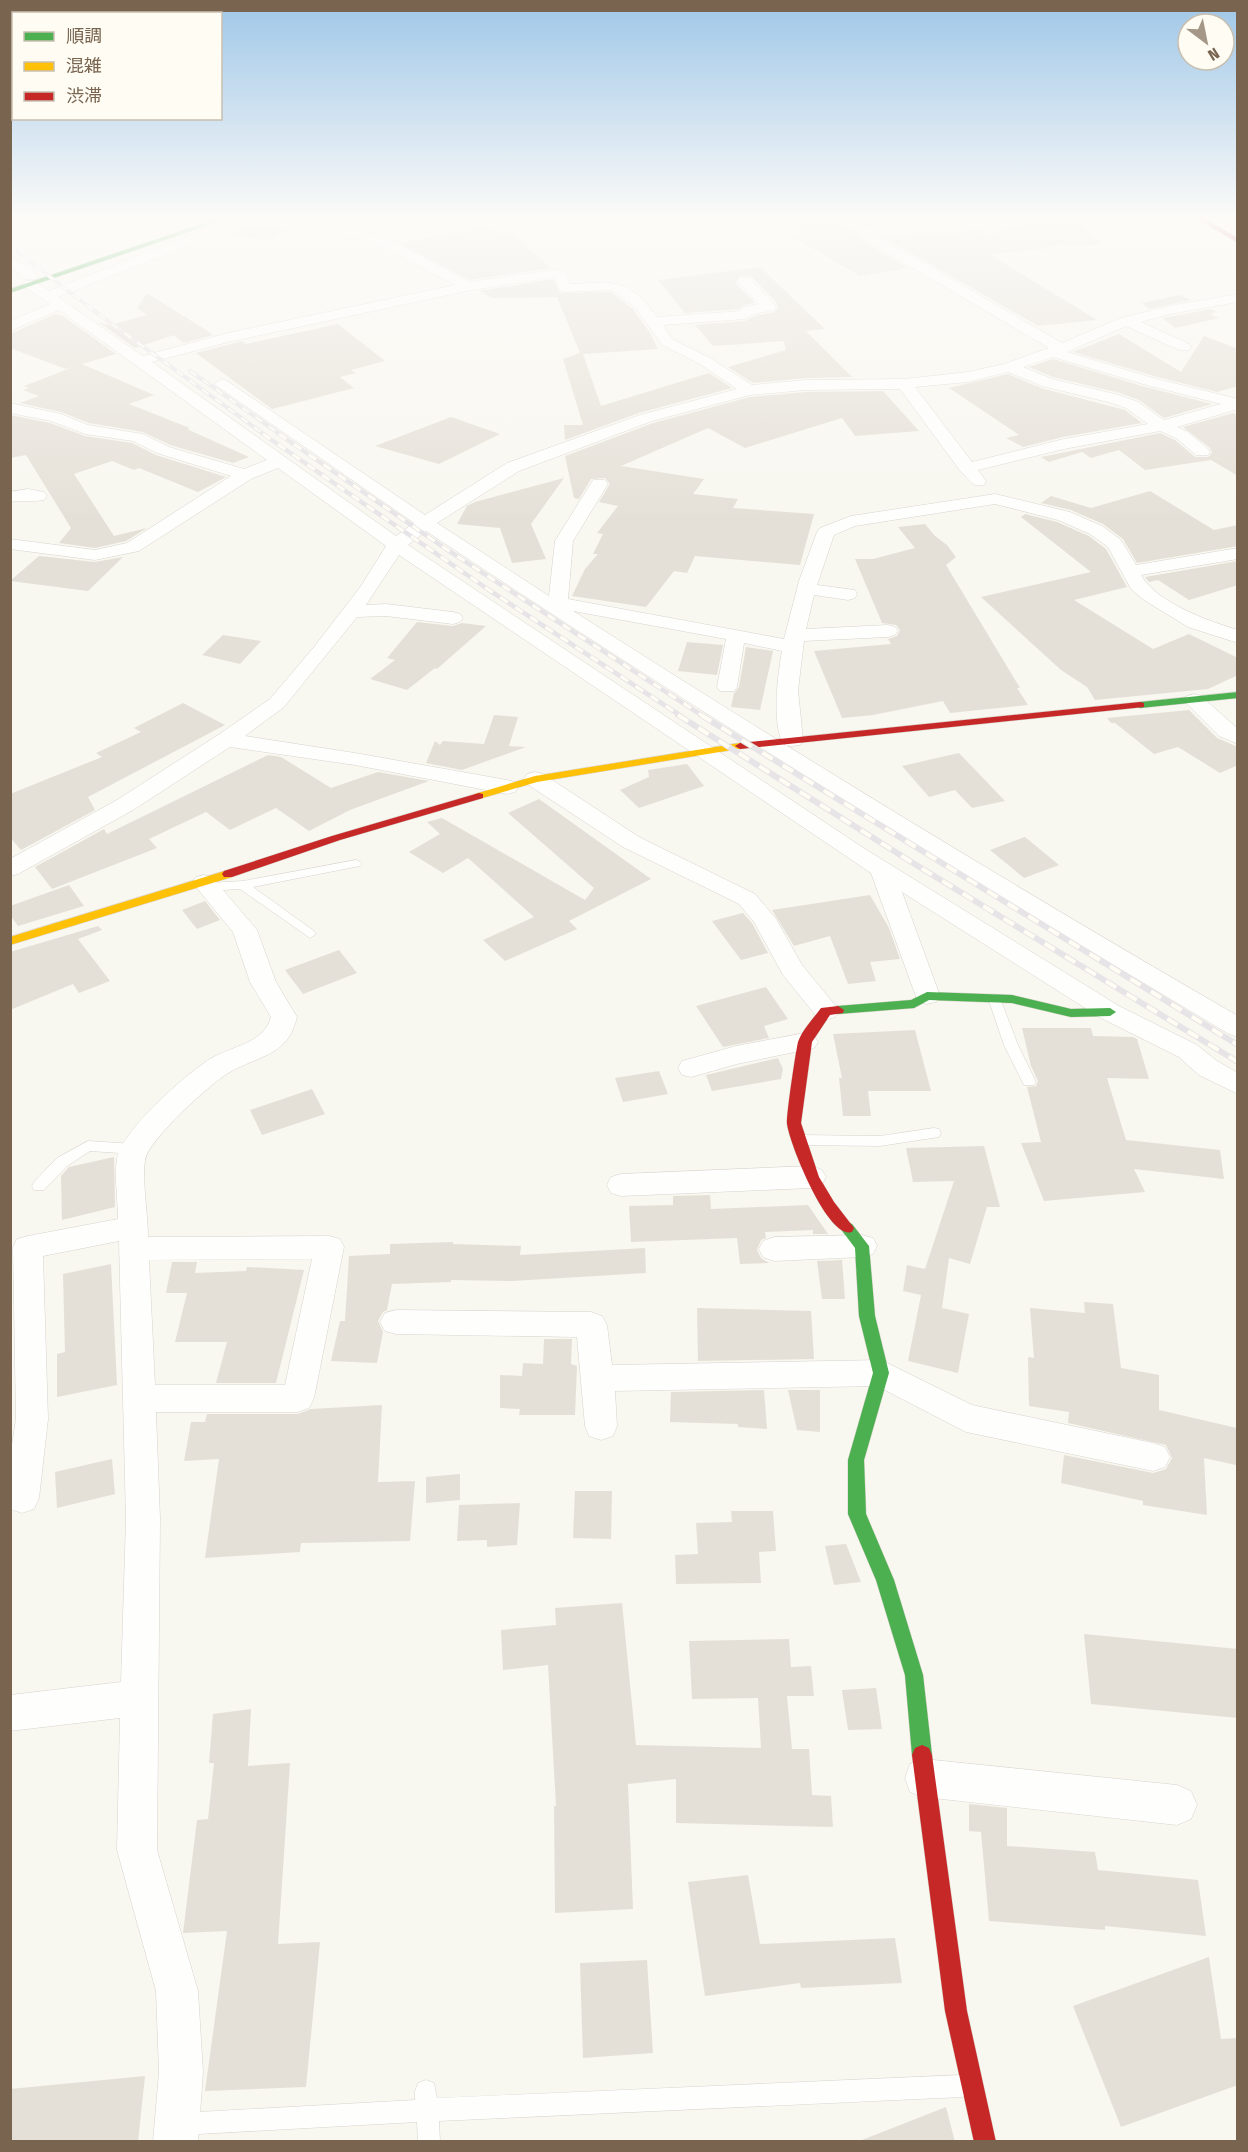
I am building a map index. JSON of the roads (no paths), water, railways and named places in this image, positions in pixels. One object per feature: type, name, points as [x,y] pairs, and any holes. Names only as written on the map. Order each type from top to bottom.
[{"type":"main road","points":[[10,941],[206,885],[336,837],[535,779],[792,740],[1238,695]]},
{"type":"main road","points":[[985,2142],[956,2012],[924,1778],[914,1675],[885,1580],[857,1514],[856,1460],[881,1373],[867,1316],[862,1245],[829,1206],[812,1177],[794,1123],[805,1042],[826,1011],[914,1004],[927,996],[1012,999],[1071,1013],[1110,1012]]},
{"type":"street","points":[[10,327],[25,317]]},
{"type":"street","points":[[77,317],[396,545],[701,752],[1110,1012],[1188,1051],[1208,1068],[1238,1085]]},
{"type":"street","points":[[141,361],[258,331],[323,317]]},
{"type":"street","points":[[649,317],[668,342],[705,361],[749,390]]},
{"type":"street","points":[[652,322],[713,317]]},
{"type":"street","points":[[967,468],[1064,444],[1162,426],[1238,404],[1148,381],[1057,351],[1006,317]]},
{"type":"street","points":[[10,869],[125,805],[226,740],[277,703],[356,612],[396,545],[424,523],[513,467],[646,418],[749,390],[806,385],[904,384],[968,377],[1009,367],[1057,351],[1126,321],[1140,317]]},
{"type":"street","points":[[1126,321],[1184,346]]},
{"type":"street","points":[[1009,367],[1047,383],[1113,398],[1132,405],[1162,426],[1182,435],[1202,452]]},
{"type":"street","points":[[222,384],[424,523],[578,623],[1032,908],[1238,1028]]},
{"type":"street","points":[[904,384],[967,468],[995,499]]},
{"type":"street","points":[[10,408],[55,417],[86,429],[137,437],[163,450],[245,475]]},
{"type":"street","points":[[10,544],[95,555],[133,547],[245,475],[279,461]]},
{"type":"street","points":[[599,484],[564,541],[558,603],[736,635],[795,641],[888,631]]},
{"type":"street","points":[[10,497],[28,494],[38,496]]},
{"type":"street","points":[[792,740],[789,724],[788,676],[807,589],[826,532],[851,521],[995,499],[1064,516],[1096,530],[1115,544],[1138,585],[1195,623],[1238,637]]},
{"type":"street","points":[[1130,571],[1238,552]]},
{"type":"street","points":[[807,589],[848,594]]},
{"type":"street","points":[[356,612],[386,610],[453,618]]},
{"type":"street","points":[[727,687],[736,635]]},
{"type":"street","points":[[1194,700],[1226,732],[1238,738]]},
{"type":"street","points":[[226,740],[355,759],[507,787]]},
{"type":"street","points":[[535,779],[632,842],[747,899],[764,919],[792,969],[826,1011]]},
{"type":"street","points":[[881,868],[927,996]]},
{"type":"street","points":[[175,2133],[181,2072],[177,1991],[136,1850],[143,1520],[131,1159],[138,1140],[178,1100],[219,1066],[261,1047],[280,1033],[284,1017],[263,982],[245,930],[206,885]]},
{"type":"street","points":[[691,1068],[736,1055],[805,1042]]},
{"type":"street","points":[[621,1185],[812,1177]]},
{"type":"street","points":[[22,1498],[32,1419],[28,1247],[134,1238],[329,1246],[298,1398],[139,1399]]},
{"type":"street","points":[[774,1249],[862,1245]]},
{"type":"street","points":[[396,1322],[591,1325],[601,1426]]},
{"type":"street","points":[[598,1378],[881,1373],[966,1418],[1153,1457]]},
{"type":"street","points":[[10,1713],[140,1698]]},
{"type":"street","points":[[924,1778],[1177,1805]]},
{"type":"lane","points":[[206,885],[243,885],[356,864]]},
{"type":"lane","points":[[243,885],[309,934]]},
{"type":"lane","points":[[994,998],[1011,1045],[1029,1082]]},
{"type":"lane","points":[[800,1140],[880,1141],[934,1133]]},
{"type":"lane","points":[[39,1186],[62,1162],[88,1146],[135,1149]]},
{"type":"lane","points":[[175,2133],[427,2100],[973,2086]]},
{"type":"lane","points":[[427,2100],[429,2142]]},
{"type":"railway","points":[[103,317],[265,435]]},
{"type":"railway","points":[[190,371],[281,435]]},
{"type":"railway","points":[[263,434],[486,588],[681,716]]},
{"type":"railway","points":[[279,434],[446,549],[703,716]]},
{"type":"railway","points":[[678,715],[913,863],[1238,1062]]},
{"type":"railway","points":[[701,715],[1238,1045]]}]
